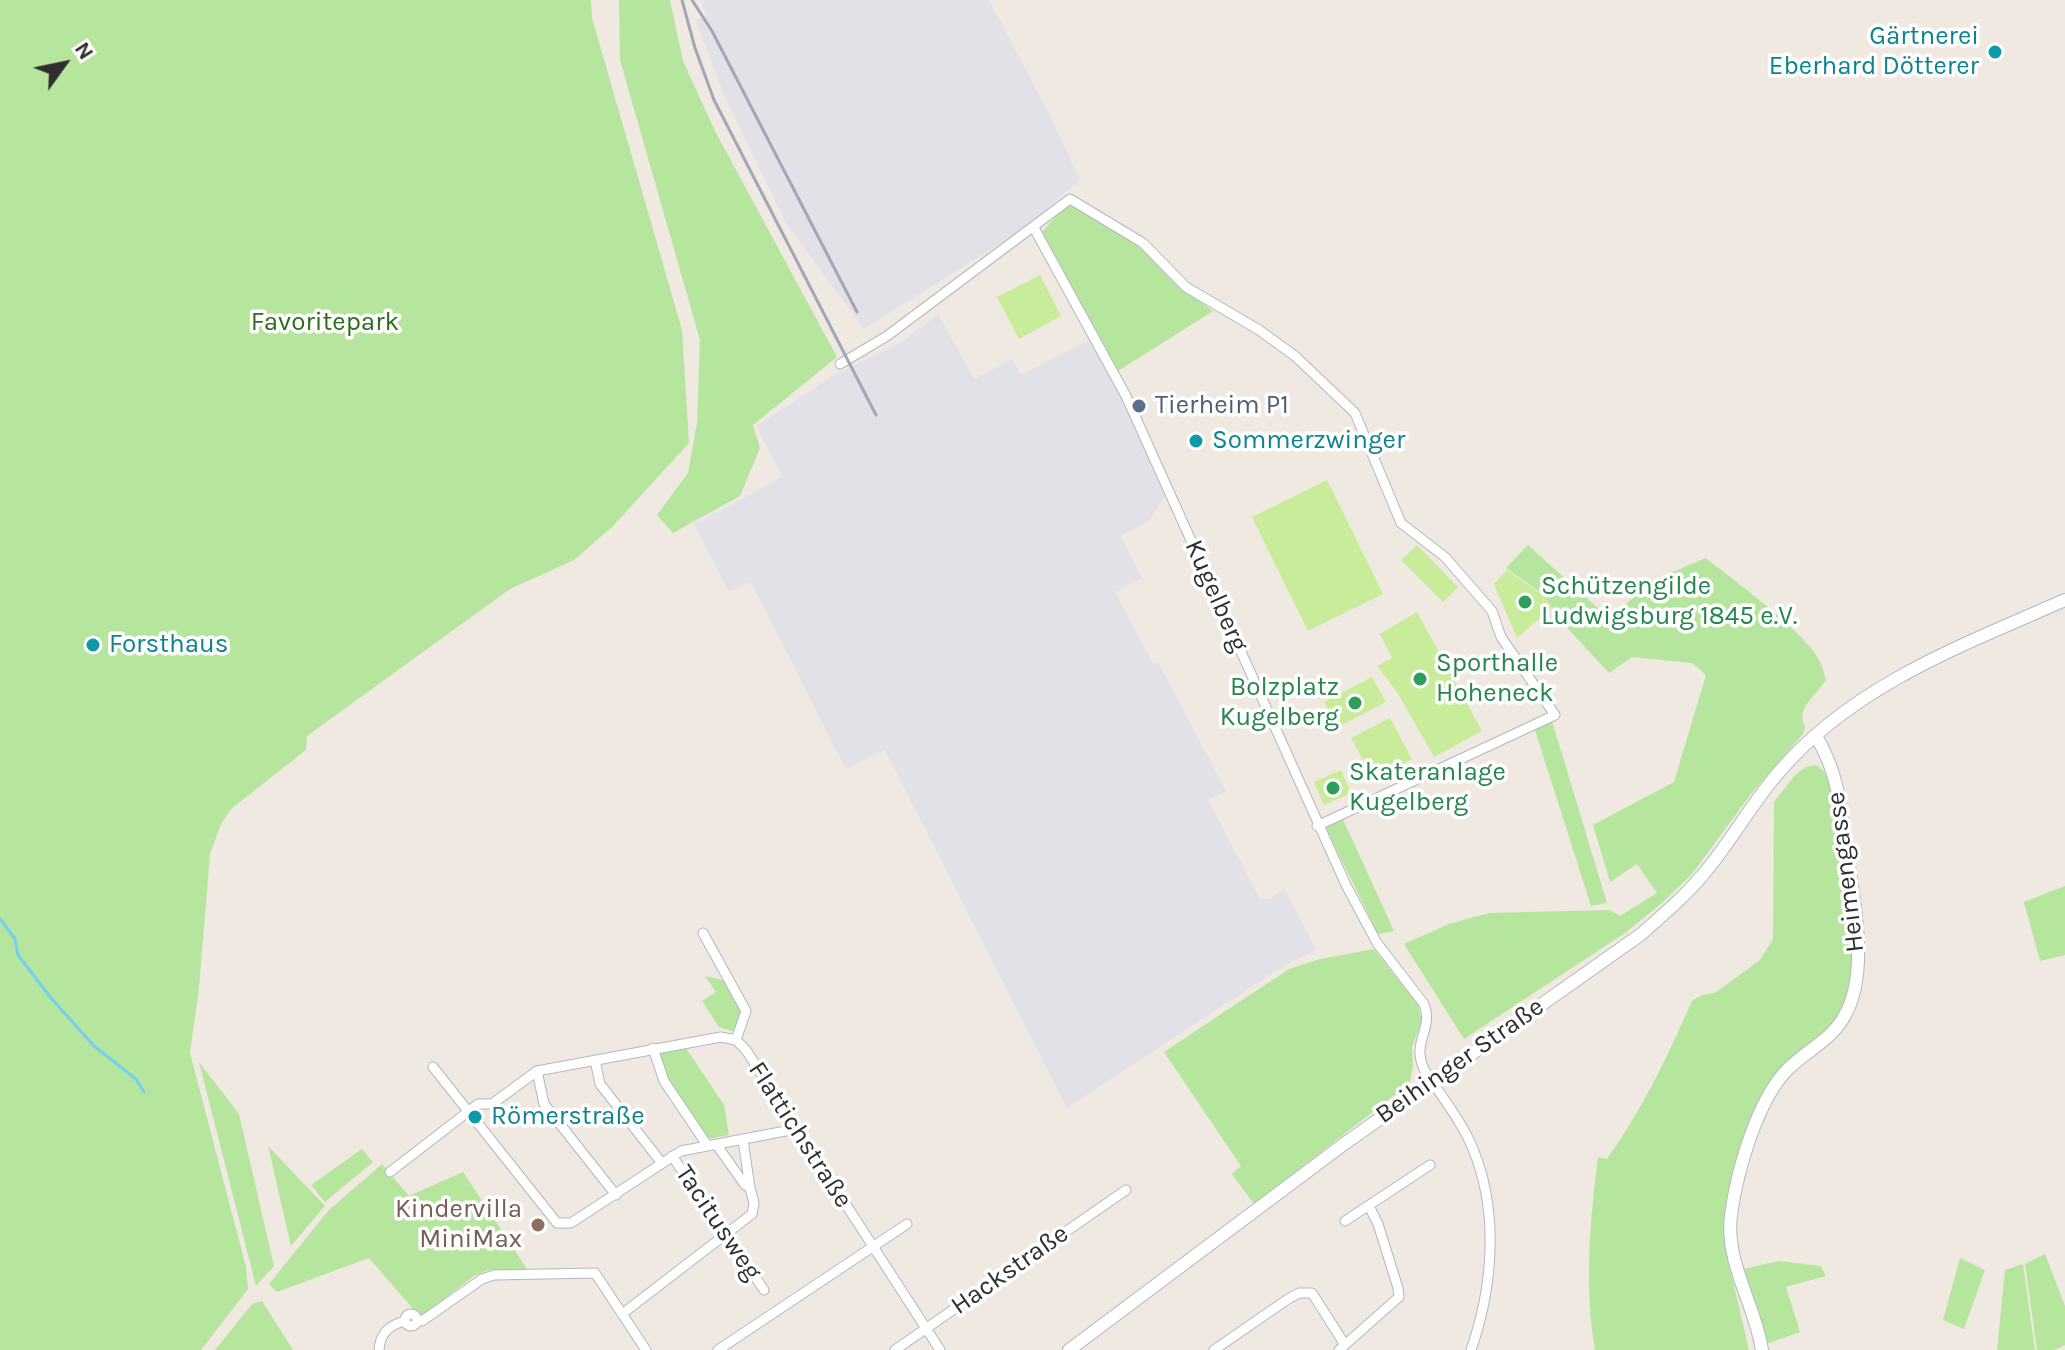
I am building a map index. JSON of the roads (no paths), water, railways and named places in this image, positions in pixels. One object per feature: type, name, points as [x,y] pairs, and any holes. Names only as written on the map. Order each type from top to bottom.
[{"type":"main road","name":"Beihinger Straße","points":[[1069,1350],[1432,1081],[1640,935],[1675,905],[1711,865],[1780,771],[1851,707],[1895,678],[2065,600]]},
{"type":"main road","name":"Heimengasse","points":[[1762,1350],[1756,1320],[1739,1277],[1731,1245],[1732,1212],[1739,1180],[1767,1098],[1786,1071],[1836,1030],[1850,1003],[1856,968],[1855,911],[1839,796],[1816,736]]},
{"type":"street","points":[[840,364],[887,336],[1070,199],[1143,243],[1186,287],[1259,330],[1295,356],[1355,413],[1401,523],[1445,557],[1492,611],[1501,637],[1555,715],[1317,826]]},
{"type":"street","name":"Kugelberg","points":[[1034,228],[1126,396],[1317,826],[1377,943],[1424,1004],[1428,1025],[1418,1047],[1432,1081]]},
{"type":"street","points":[[703,933],[746,1011],[736,1040]]},
{"type":"street","name":"Flattichstraße","points":[[390,1172],[480,1103],[492,1104],[537,1071],[721,1037],[736,1040],[746,1050],[940,1350]]},
{"type":"street","points":[[653,1048],[664,1081],[750,1188]]},
{"type":"street","name":"Tacitusweg","points":[[595,1060],[600,1084],[661,1162]]},
{"type":"street","points":[[433,1067],[557,1223],[571,1223],[681,1151],[796,1129]]},
{"type":"street","points":[[537,1071],[544,1104],[616,1195]]},
{"type":"street","points":[[1432,1081],[1472,1146],[1486,1197],[1490,1233],[1489,1267],[1482,1311],[1471,1350]]},
{"type":"street","points":[[622,1314],[752,1214],[754,1203],[743,1140]]},
{"type":"street","name":"Tacitusweg","points":[[672,1156],[764,1290]]},
{"type":"street","points":[[1345,1221],[1430,1165]]},
{"type":"street","name":"Hackstraße","points":[[895,1350],[1126,1190]]},
{"type":"street","points":[[1214,1350],[1299,1293],[1312,1293],[1342,1348],[1399,1297],[1378,1224],[1369,1206]]},
{"type":"street","points":[[718,1350],[907,1224]]},
{"type":"street","points":[[379,1350],[384,1332],[391,1326],[405,1321],[412,1314],[417,1321],[422,1321],[482,1279],[494,1275],[595,1273],[646,1350]]},
{"type":"waterway","points":[[0,919],[15,939],[18,955],[51,998],[94,1046],[136,1079],[144,1092]]},
{"type":"railway","points":[[682,0],[714,100],[876,415]]},
{"type":"railway","points":[[692,0],[712,31],[857,312]]},
{"type":"place","name":"Gärtnerei Eberhard Dötterer","points":[[1995,52]]},
{"type":"place","name":"Tierheim P1","points":[[1139,406]]},
{"type":"place","name":"Sommerzwinger","points":[[1196,441]]},
{"type":"place","name":"Schützengilde Ludwigsburg 1845 e.V.","points":[[1525,602]]},
{"type":"place","name":"Forsthaus","points":[[93,645]]},
{"type":"place","name":"Sporthalle Hoheneck","points":[[1420,679]]},
{"type":"place","name":"Bolzplatz Kugelberg","points":[[1355,703]]},
{"type":"place","name":"Skateranlage Kugelberg","points":[[1333,788]]},
{"type":"place","name":"Römerstraße","points":[[475,1117]]},
{"type":"place","name":"Kindervilla MiniMax","points":[[538,1225]]},
{"type":"park label","name":"Favoritepark","points":[[325,323]]}]
